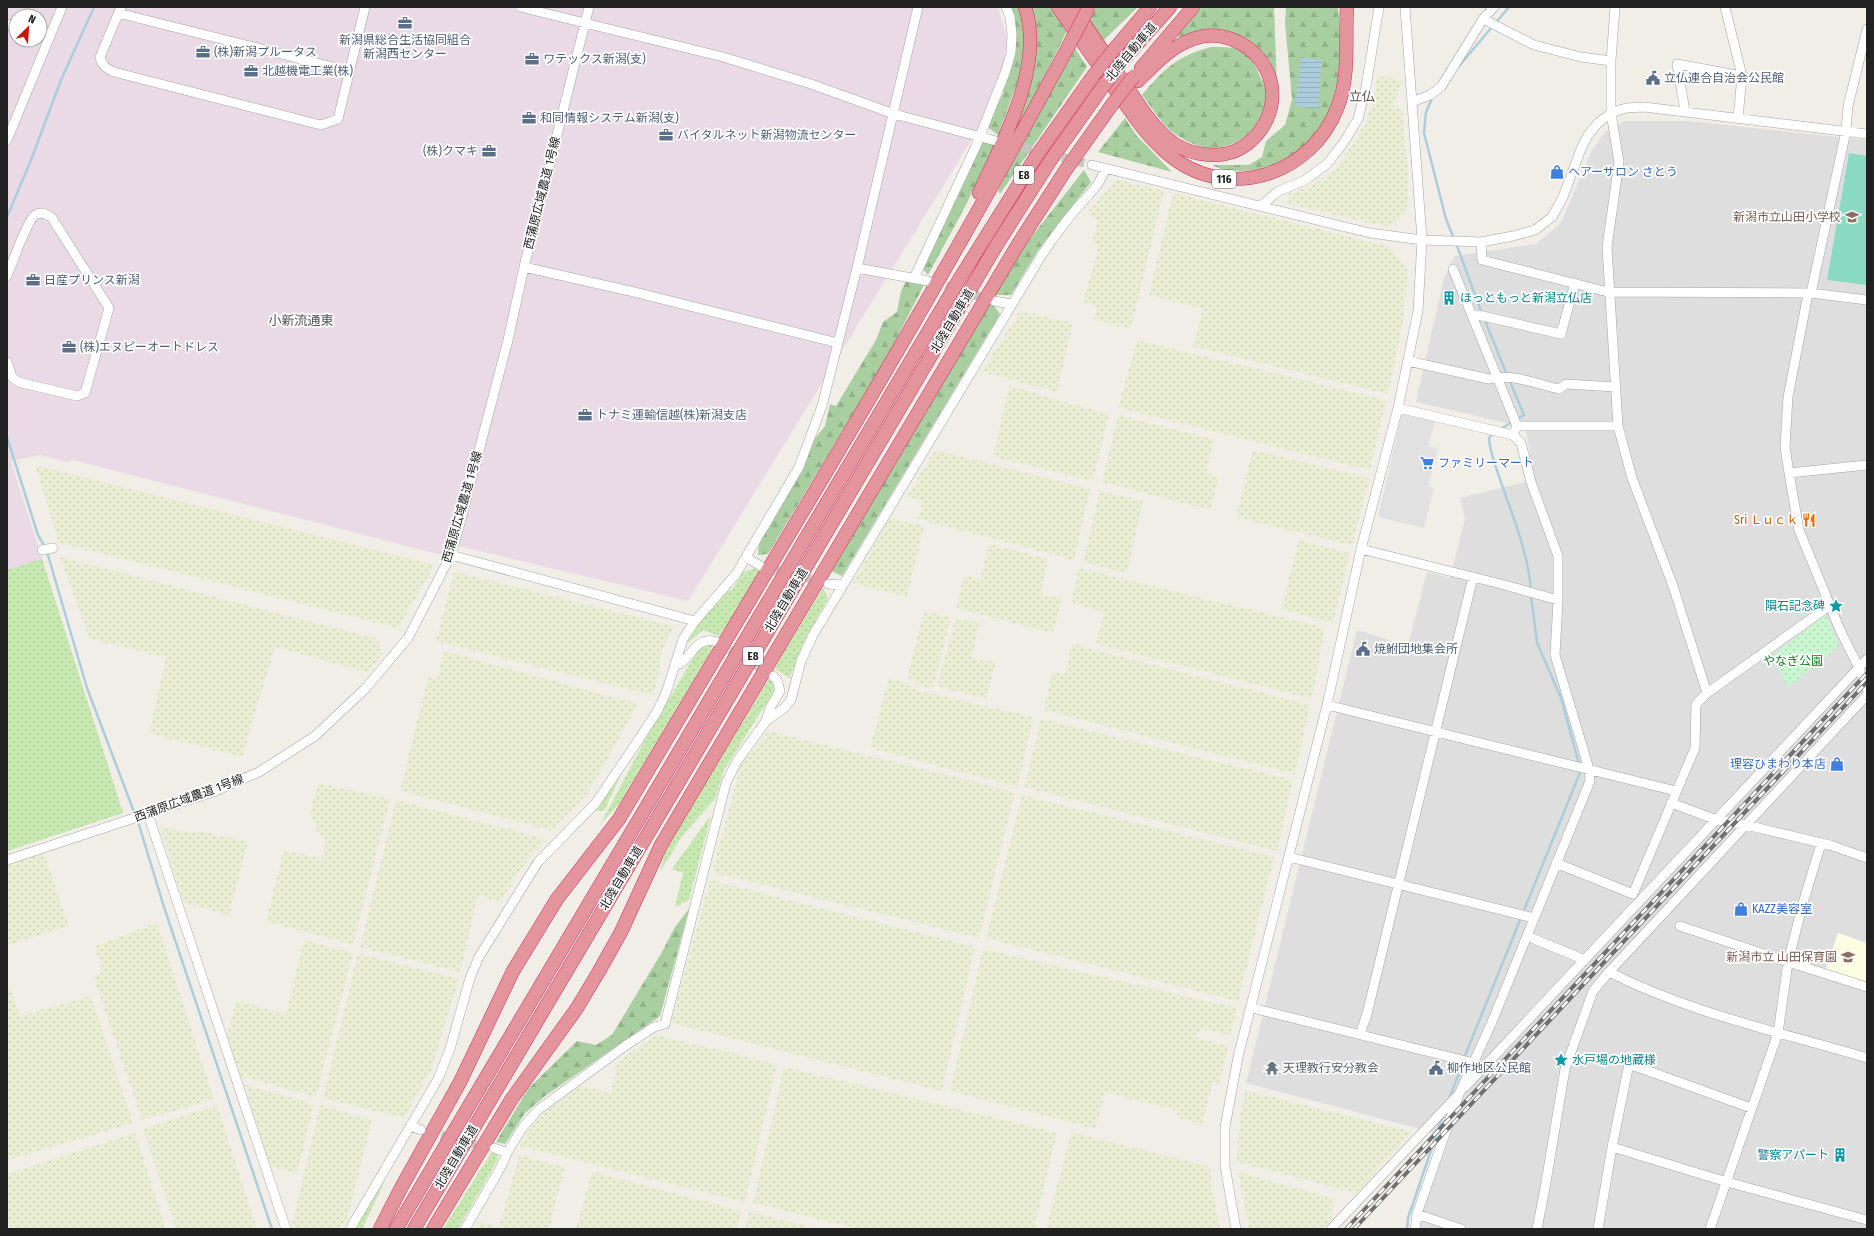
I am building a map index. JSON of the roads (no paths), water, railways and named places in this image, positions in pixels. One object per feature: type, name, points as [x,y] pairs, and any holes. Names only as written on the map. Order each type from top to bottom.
[{"type":"highway","points":[[931,284],[998,152],[1021,91],[1027,71],[1031,38],[1030,23],[1025,7]]},
{"type":"highway","name":"116","points":[[1058,7],[1133,116],[1158,145],[1169,155],[1192,170],[1215,178],[1240,180],[1264,175],[1286,167],[1313,146],[1329,126],[1339,104],[1344,82],[1347,7]]},
{"type":"highway","points":[[1072,7],[1141,107],[1161,132],[1174,143],[1187,150],[1216,156],[1243,148],[1263,128],[1271,103],[1272,90],[1269,76],[1262,62],[1252,51],[1240,42],[1225,37],[1209,36],[1194,39],[1179,45],[1136,79]]},
{"type":"highway","points":[[380,1229],[460,1082],[513,971],[557,899],[619,819],[931,284],[1017,141],[1089,7]]},
{"type":"highway","name":"北陸自動車道","points":[[396,1229],[964,272],[1037,155],[1093,76],[1150,7]]},
{"type":"highway","name":"北陸自動車道","points":[[414,1229],[996,246],[1050,161],[1102,88],[1170,7]]},
{"type":"highway","points":[[433,1229],[511,1100],[577,1008],[598,973],[621,932],[661,845],[1042,205],[1112,108],[1193,7]]},
{"type":"street","points":[[7,140],[62,7]]},
{"type":"street","points":[[349,71],[120,10],[100,57],[101,63],[106,69],[114,72],[321,125],[338,119],[365,7]]},
{"type":"street","points":[[520,7],[723,57],[812,84],[894,114],[996,141]]},
{"type":"street","name":"西蒲原広域農道 1号線","points":[[7,860],[216,791],[258,772],[315,736],[365,689],[408,638],[451,555],[508,340],[524,267],[589,7]]},
{"type":"street","points":[[350,1229],[438,1079],[470,978],[479,957],[538,862],[595,804],[658,710],[667,690],[683,639],[695,621],[732,579],[799,467],[822,406],[857,268],[918,7]]},
{"type":"street","points":[[914,278],[976,146],[1005,73],[1011,53],[1012,34],[1010,17],[1006,7]]},
{"type":"street","points":[[1261,206],[1277,192],[1306,180],[1328,164],[1358,119],[1366,86],[1379,7]]},
{"type":"street","points":[[1236,1229],[1225,1166],[1225,1127],[1238,1057],[1252,1008],[1327,705],[1361,549],[1398,408],[1418,311],[1422,240],[1405,7]]},
{"type":"street","points":[[1412,102],[1430,95],[1441,87],[1483,19],[1494,7]]},
{"type":"street","points":[[1615,7],[1611,61],[1611,113],[1619,162],[1607,248],[1608,292],[1618,426],[1632,478],[1673,586],[1708,693]]},
{"type":"street","points":[[1725,7],[1742,76],[1738,118]]},
{"type":"street","points":[[1483,19],[1534,45],[1581,57],[1611,61]]},
{"type":"street","points":[[1867,29],[1848,106],[1846,131],[1788,397],[1786,447],[1789,473],[1800,530],[1830,606],[1859,668],[1867,689]]},
{"type":"street","points":[[1685,111],[1677,64],[1742,76]]},
{"type":"street","points":[[1092,165],[1370,233],[1422,240],[1481,242],[1535,230],[1552,217],[1563,197],[1581,148],[1588,134],[1598,123],[1611,113],[1626,108],[1644,107],[1685,111],[1867,134]]},
{"type":"street","points":[[465,1229],[501,1167],[507,1153],[526,1123],[549,1100],[654,1027],[665,1024],[726,783],[737,761],[766,721],[783,710],[791,700],[807,648],[843,585],[1011,304],[1054,237],[1096,187],[1103,176],[1105,168]]},
{"type":"street","points":[[7,275],[29,224],[34,216],[40,213],[48,214],[109,308],[85,393],[76,396],[18,382],[12,377],[7,362]]},
{"type":"street","points":[[1481,242],[1482,260],[1608,292],[1810,293],[1867,300]]},
{"type":"street","points":[[524,267],[634,292],[838,343]]},
{"type":"street","points":[[857,268],[914,278],[931,284]]},
{"type":"street","points":[[1453,269],[1517,426],[1513,435]]},
{"type":"street","points":[[1472,315],[1478,314],[1561,334],[1575,284]]},
{"type":"street","points":[[994,301],[1011,304]]},
{"type":"street","points":[[1408,361],[1489,379],[1510,377],[1560,389],[1566,384],[1616,387]]},
{"type":"street","points":[[1398,408],[1513,435],[1521,443],[1531,482],[1558,556],[1558,600],[1555,655],[1588,769],[1590,781],[1474,1063],[1459,1094],[1417,1214],[1415,1229]]},
{"type":"street","points":[[1517,426],[1618,426]]},
{"type":"street","points":[[1789,473],[1867,465]]},
{"type":"street","points":[[1361,549],[1473,576],[1558,600]]},
{"type":"street","points":[[451,555],[695,621]]},
{"type":"street","points":[[746,557],[762,567]]},
{"type":"street","points":[[1360,1034],[1399,884],[1473,576]]},
{"type":"street","points":[[828,584],[843,585]]},
{"type":"street","points":[[1556,863],[1633,894],[1694,748],[1696,704],[1708,693],[1830,606]]},
{"type":"street","points":[[675,663],[680,664],[686,660],[702,641],[713,640],[717,642]]},
{"type":"street","points":[[1331,1229],[1867,659]]},
{"type":"street","points":[[766,721],[767,714],[780,691],[780,686],[773,676]]},
{"type":"street","points":[[1537,1229],[1565,1069],[1593,991],[1867,695]]},
{"type":"street","points":[[1327,705],[1676,791]]},
{"type":"street","points":[[1671,803],[1717,820],[1746,824],[1821,844],[1830,845],[1867,858]]},
{"type":"street","points":[[148,814],[286,1229]]},
{"type":"street","points":[[1710,1229],[1778,1033],[1788,962],[1803,903],[1821,844]]},
{"type":"street","points":[[1290,857],[1534,918]]},
{"type":"street","points":[[1680,926],[1867,987]]},
{"type":"street","points":[[1526,936],[1585,960]]},
{"type":"street","points":[[1609,972],[1638,987],[1778,1033],[1867,1058]]},
{"type":"street","points":[[1252,1008],[1474,1063]]},
{"type":"street","points":[[1598,1229],[1612,1147],[1629,1064],[1751,1108]]},
{"type":"street","points":[[410,1126],[421,1130]]},
{"type":"street","points":[[1612,1147],[1727,1182],[1867,1220]]},
{"type":"street","points":[[494,1148],[507,1153]]},
{"type":"street","points":[[1417,1214],[1462,1229]]},
{"type":"water","points":[[1301,57],[1322,60],[1318,105],[1321,106],[1321,109],[1295,106]]},
{"type":"waterway","points":[[7,217],[31,160],[61,80],[94,7]]},
{"type":"waterway","points":[[1459,66],[1509,7]]},
{"type":"waterway","points":[[1433,96],[1426,112],[1424,133],[1446,219],[1454,239]]},
{"type":"waterway","points":[[1456,243],[1482,314]]},
{"type":"waterway","points":[[1484,318],[1507,375]]},
{"type":"waterway","points":[[1509,379],[1524,415],[1517,419]]},
{"type":"waterway","points":[[1499,430],[1512,422]]},
{"type":"waterway","points":[[1493,433],[1489,438],[1491,451],[1520,538],[1527,564],[1531,590]]},
{"type":"waterway","points":[[7,437],[38,535],[45,547]]},
{"type":"waterway","points":[[47,552],[87,688],[139,825],[164,907],[272,1229]]},
{"type":"waterway","points":[[1531,595],[1537,643],[1561,698],[1579,764]]},
{"type":"waterway","points":[[1464,1058],[1581,770]]},
{"type":"waterway","points":[[1449,1099],[1463,1063]]},
{"type":"waterway","points":[[1407,1229],[1408,1218],[1443,1115]]},
{"type":"tunnel","points":[[1010,144],[1092,165]]},
{"type":"tunnel","points":[[933,282],[991,300]]},
{"type":"tunnel","points":[[763,567],[823,582]]},
{"type":"tunnel","points":[[718,643],[769,673]]},
{"type":"tunnel","points":[[428,1132],[487,1147]]},
{"type":"railway","points":[[1346,1229],[1867,673]]},
{"type":"railway","points":[[1354,1229],[1867,682]]},
{"type":"place","name":"新潟県総合生活協同組合 新潟西センター","points":[[405,23]]},
{"type":"place","name":"(株)新潟プルータス","points":[[203,52]]},
{"type":"place","name":"ワテックス新潟(支)","points":[[532,59]]},
{"type":"place","name":"北越機電工業(株)","points":[[251,71]]},
{"type":"place","name":"立仏連合自治会公民館","points":[[1653,78]]},
{"type":"place","name":"和同情報システム新潟(支)","points":[[529,118]]},
{"type":"place","name":"バイタルネット新潟物流センター","points":[[666,135]]},
{"type":"place","name":"(株)クマキ","points":[[489,151]]},
{"type":"place","name":"ヘアーサロン さとう","points":[[1557,172]]},
{"type":"place","name":"新潟市立山田小学校","points":[[1852,217]]},
{"type":"place","name":"日産プリンス新潟","points":[[33,280]]},
{"type":"place","name":"ほっともっと新潟立仏店","points":[[1449,298]]},
{"type":"place","name":"(株)エヌピーオートドレス","points":[[69,347]]},
{"type":"place","name":"トナミ運輸信越(株)新潟支店","points":[[585,415]]},
{"type":"place","name":"ファミリーマート","points":[[1427,463]]},
{"type":"place","name":"Sri Ｌｕｃｋ","points":[[1809,520]]},
{"type":"place","name":"隕石記念碑","points":[[1836,606]]},
{"type":"place","name":"焼鮒団地集会所","points":[[1363,649]]},
{"type":"place","name":"理容ひまわり本店","points":[[1837,764]]},
{"type":"place","name":"KAZZ美容室","points":[[1741,909]]},
{"type":"place","name":"新潟市立 山田保育園","points":[[1848,957]]},
{"type":"place","name":"水戸場の地蔵様","points":[[1561,1060]]},
{"type":"place","name":"天理教行安分教会","points":[[1272,1068]]},
{"type":"place","name":"柳作地区公民館","points":[[1436,1068]]},
{"type":"place","name":"警察アパート","points":[[1840,1155]]},
{"type":"district","name":"立仏","points":[[1362,96]]},
{"type":"district","name":"小新流通東","points":[[301,320]]},
{"type":"park label","name":"やなぎ公園","points":[[1793,661]]}]
